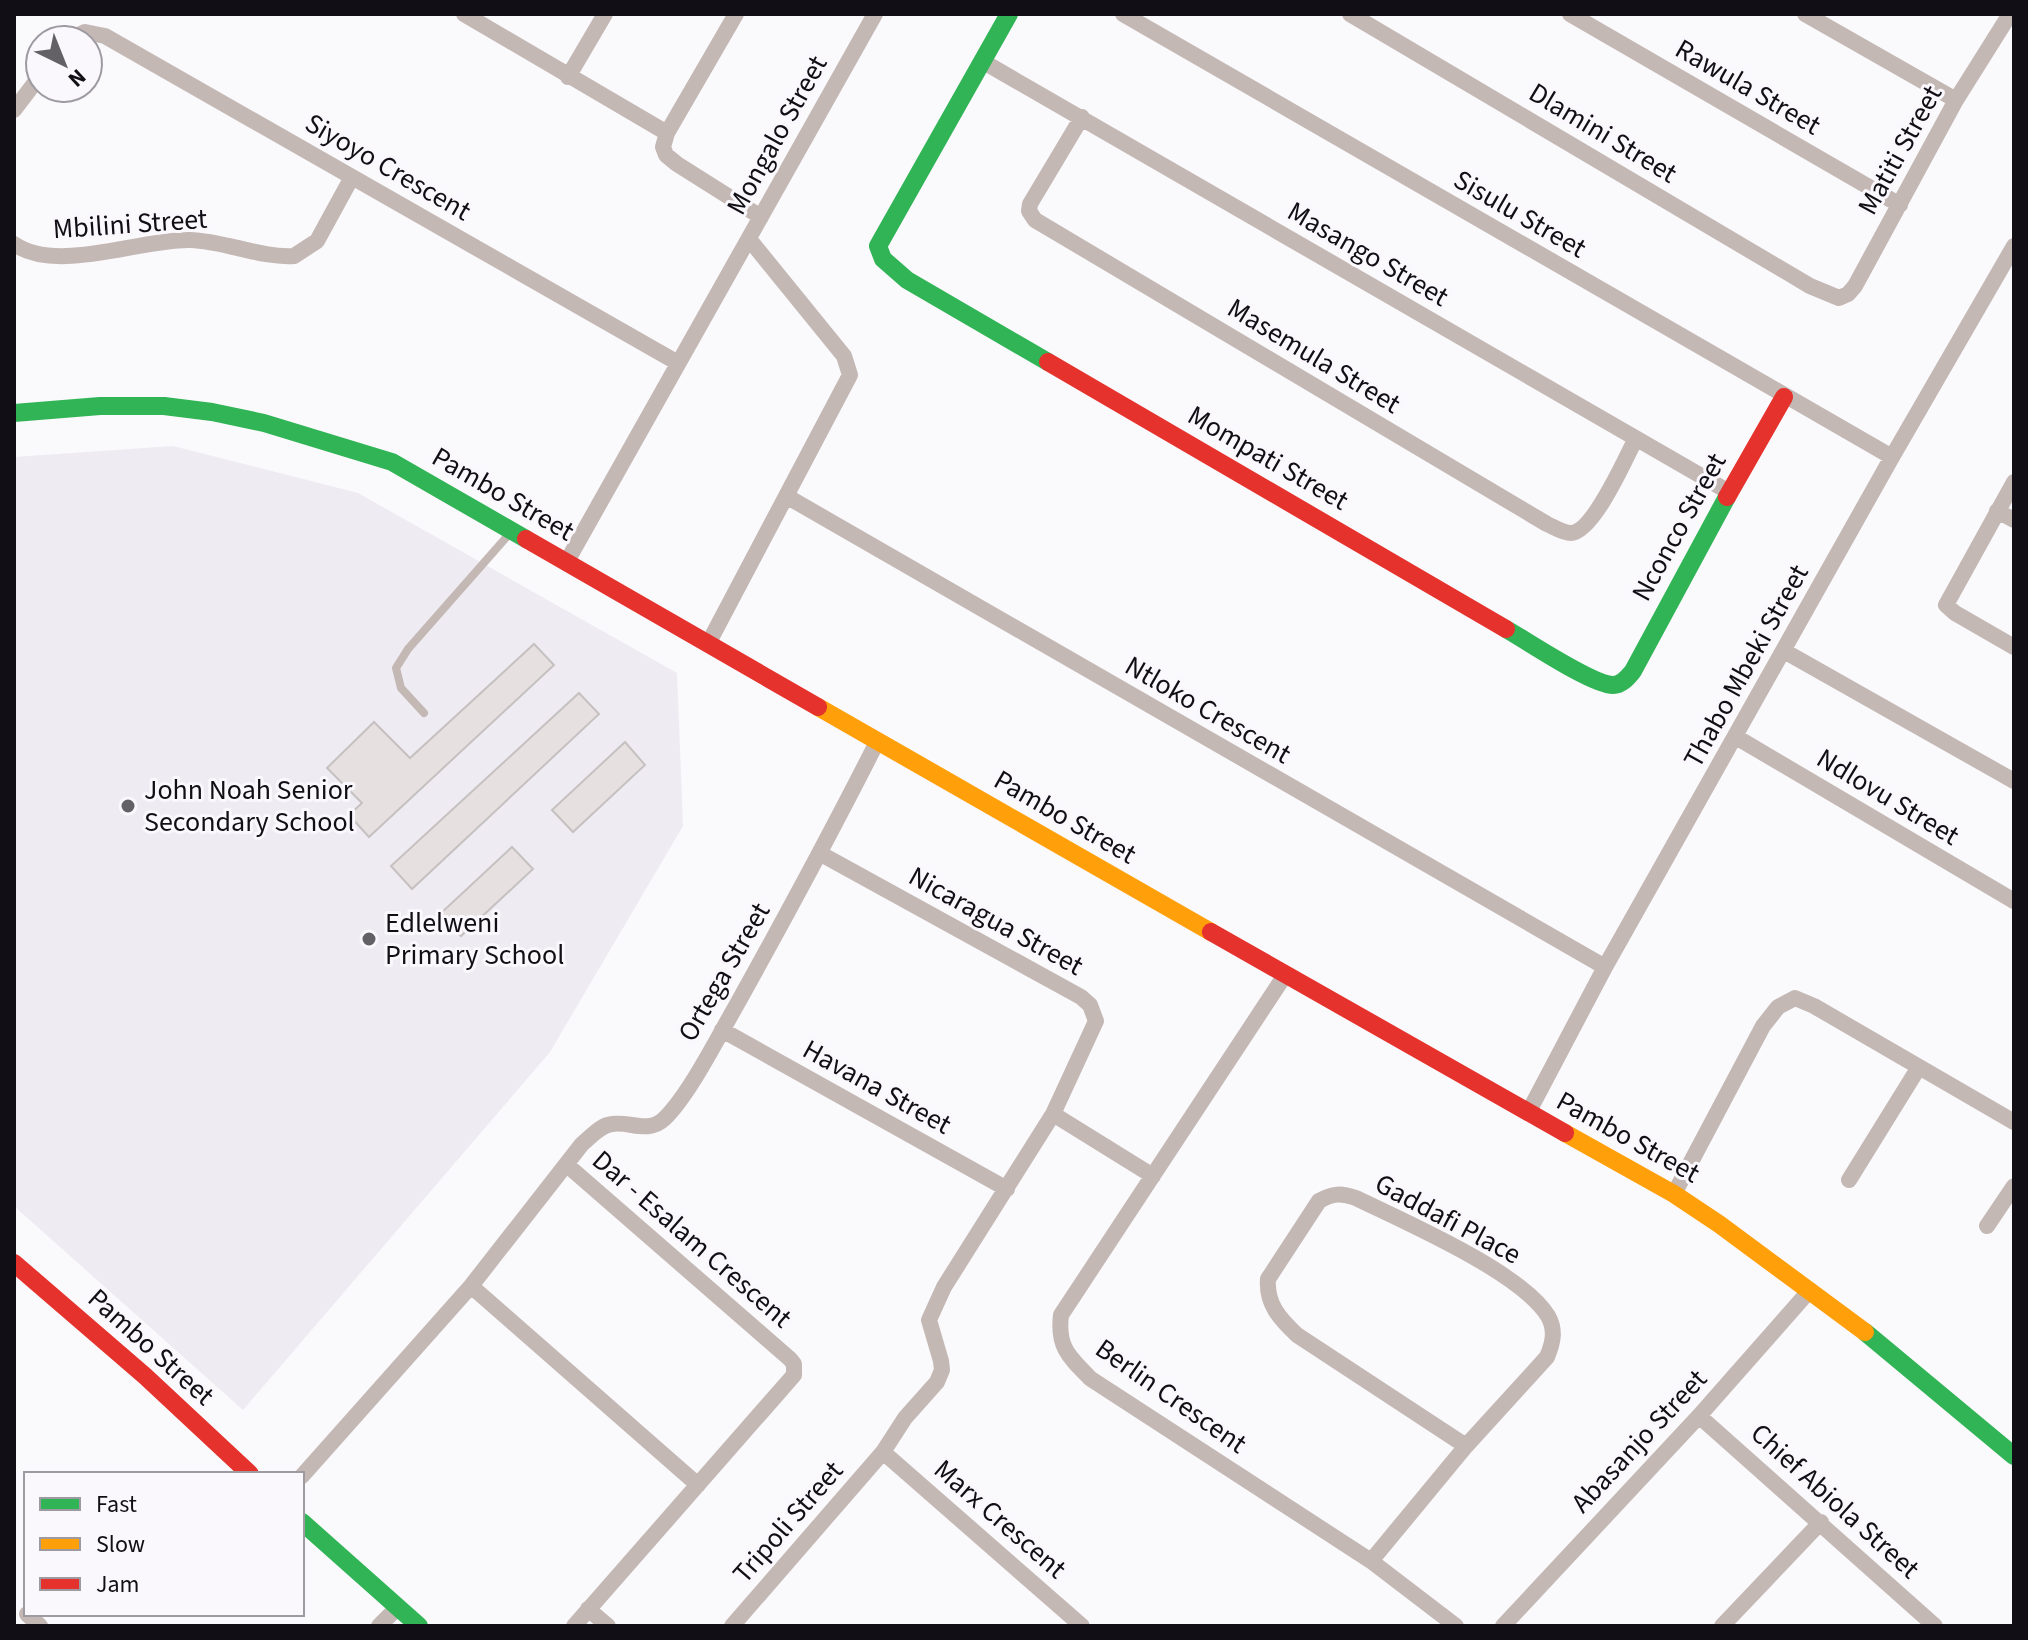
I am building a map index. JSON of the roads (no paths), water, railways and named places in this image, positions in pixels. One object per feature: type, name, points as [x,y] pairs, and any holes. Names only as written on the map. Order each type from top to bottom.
[{"type":"street","points":[[568,77],[605,14]]},
{"type":"street","points":[[736,14],[667,133],[663,147],[666,155],[761,217]]},
{"type":"street","name":"Mongalo Street","points":[[749,239],[875,14]]},
{"type":"street","points":[[982,61],[1009,14]]},
{"type":"street","name":"Sisulu Street","points":[[1123,14],[1892,457]]},
{"type":"street","name":"Dlamini Street","points":[[1350,14],[1829,296]]},
{"type":"street","name":"Rawula Street","points":[[1570,14],[1900,205]]},
{"type":"street","points":[[1805,14],[1956,100]]},
{"type":"street","name":"Matiti Street","points":[[1829,296],[1839,298],[1855,286],[1956,100],[2010,14]]},
{"type":"street","points":[[471,16],[568,77],[667,133]]},
{"type":"street","name":"Siyoyo Crescent","points":[[104,36],[678,363]]},
{"type":"street","name":"Masango Street","points":[[982,61],[1729,492]]},
{"type":"street","name":"Mompati Street","points":[[982,61],[878,246],[890,267],[907,280],[1591,678],[1611,686],[1622,683]]},
{"type":"street","name":"Masemula Street","points":[[1082,117],[1030,204],[1029,211],[1035,220],[1547,524],[1568,534],[1586,525],[1635,440]]},
{"type":"street","name":"Mbilini Street","points":[[14,244],[24,251],[51,258],[189,240],[294,256],[317,241],[352,177]]},
{"type":"street","points":[[566,563],[749,239],[844,356],[850,375],[708,644]]},
{"type":"street","name":"Thabo Mbeki Street","points":[[1528,1113],[1605,967],[1892,457],[2012,254]]},
{"type":"street","name":"Nconco Street","points":[[1622,683],[1633,671],[1784,397]]},
{"type":"street","name":"Pambo Street","points":[[14,413],[108,405],[185,408],[297,432],[392,462],[1285,975],[1674,1194],[1717,1221],[1810,1290],[2014,1456]]},
{"type":"street","points":[[2014,482],[1946,605],[2014,647]]},
{"type":"street","name":"Ntloko Crescent","points":[[786,496],[1605,967]]},
{"type":"street","points":[[1997,511],[2014,520]]},
{"type":"street","points":[[1784,651],[2014,781]]},
{"type":"street","name":"Ndlovu Street","points":[[1736,737],[2014,901]]},
{"type":"street","name":"Ortega Street","points":[[567,1165],[582,1144],[599,1129],[611,1124],[642,1127],[661,1122],[675,1108],[821,854],[877,742]]},
{"type":"street","name":"Nicaragua Street","points":[[821,854],[1090,1005],[1096,1021],[1093,1032],[1053,1114],[1007,1189]]},
{"type":"street","name":"Berlin Crescent","points":[[1285,975],[1061,1315],[1059,1338],[1063,1348],[1091,1379],[1371,1561],[1456,1626]]},
{"type":"street","points":[[1674,1194],[1763,1026],[1778,1007],[1795,998],[2014,1122]]},
{"type":"street","name":"Havana Street","points":[[722,1030],[1007,1189]]},
{"type":"street","points":[[1849,1180],[1919,1067]]},
{"type":"street","points":[[1053,1114],[1153,1176]]},
{"type":"street","name":"Dar - Esalam Crescent","points":[[304,1474],[471,1286],[567,1165],[794,1364],[794,1375],[574,1626]]},
{"type":"street","points":[[1987,1226],[2014,1186]]},
{"type":"street","name":"Tripoli Street","points":[[732,1626],[883,1452],[905,1418],[937,1382],[942,1370],[930,1329],[931,1315],[944,1287],[1007,1189]]},
{"type":"street","name":"Gaddafi Place","points":[[1371,1561],[1466,1446],[1547,1357],[1554,1338],[1548,1316],[1517,1285],[1451,1246],[1356,1198],[1331,1194],[1319,1201],[1268,1279],[1267,1291],[1271,1304],[1297,1335],[1466,1446]]},
{"type":"street","name":"Pambo Street","points":[[14,1263],[145,1376],[248,1472]]},
{"type":"street","points":[[471,1286],[698,1485]]},
{"type":"street","name":"Abasanjo Street","points":[[1503,1626],[1699,1416],[1810,1290]]},
{"type":"street","name":"Chief Abiola Street","points":[[1699,1416],[1935,1626]]},
{"type":"street","name":"Marx Crescent","points":[[883,1452],[1082,1626]]},
{"type":"street","points":[[1722,1626],[1821,1522]]},
{"type":"street","points":[[304,1524],[419,1626]]},
{"type":"street","points":[[379,1626],[397,1608]]},
{"type":"street","points":[[588,1609],[608,1626]]},
{"type":"lane","points":[[424,713],[401,688],[396,668],[408,649],[512,532]]},
{"type":"place","name":"John Noah Senior Secondary School","points":[[128,806]]},
{"type":"place","name":"Edlelweni Primary School","points":[[369,939]]}]
